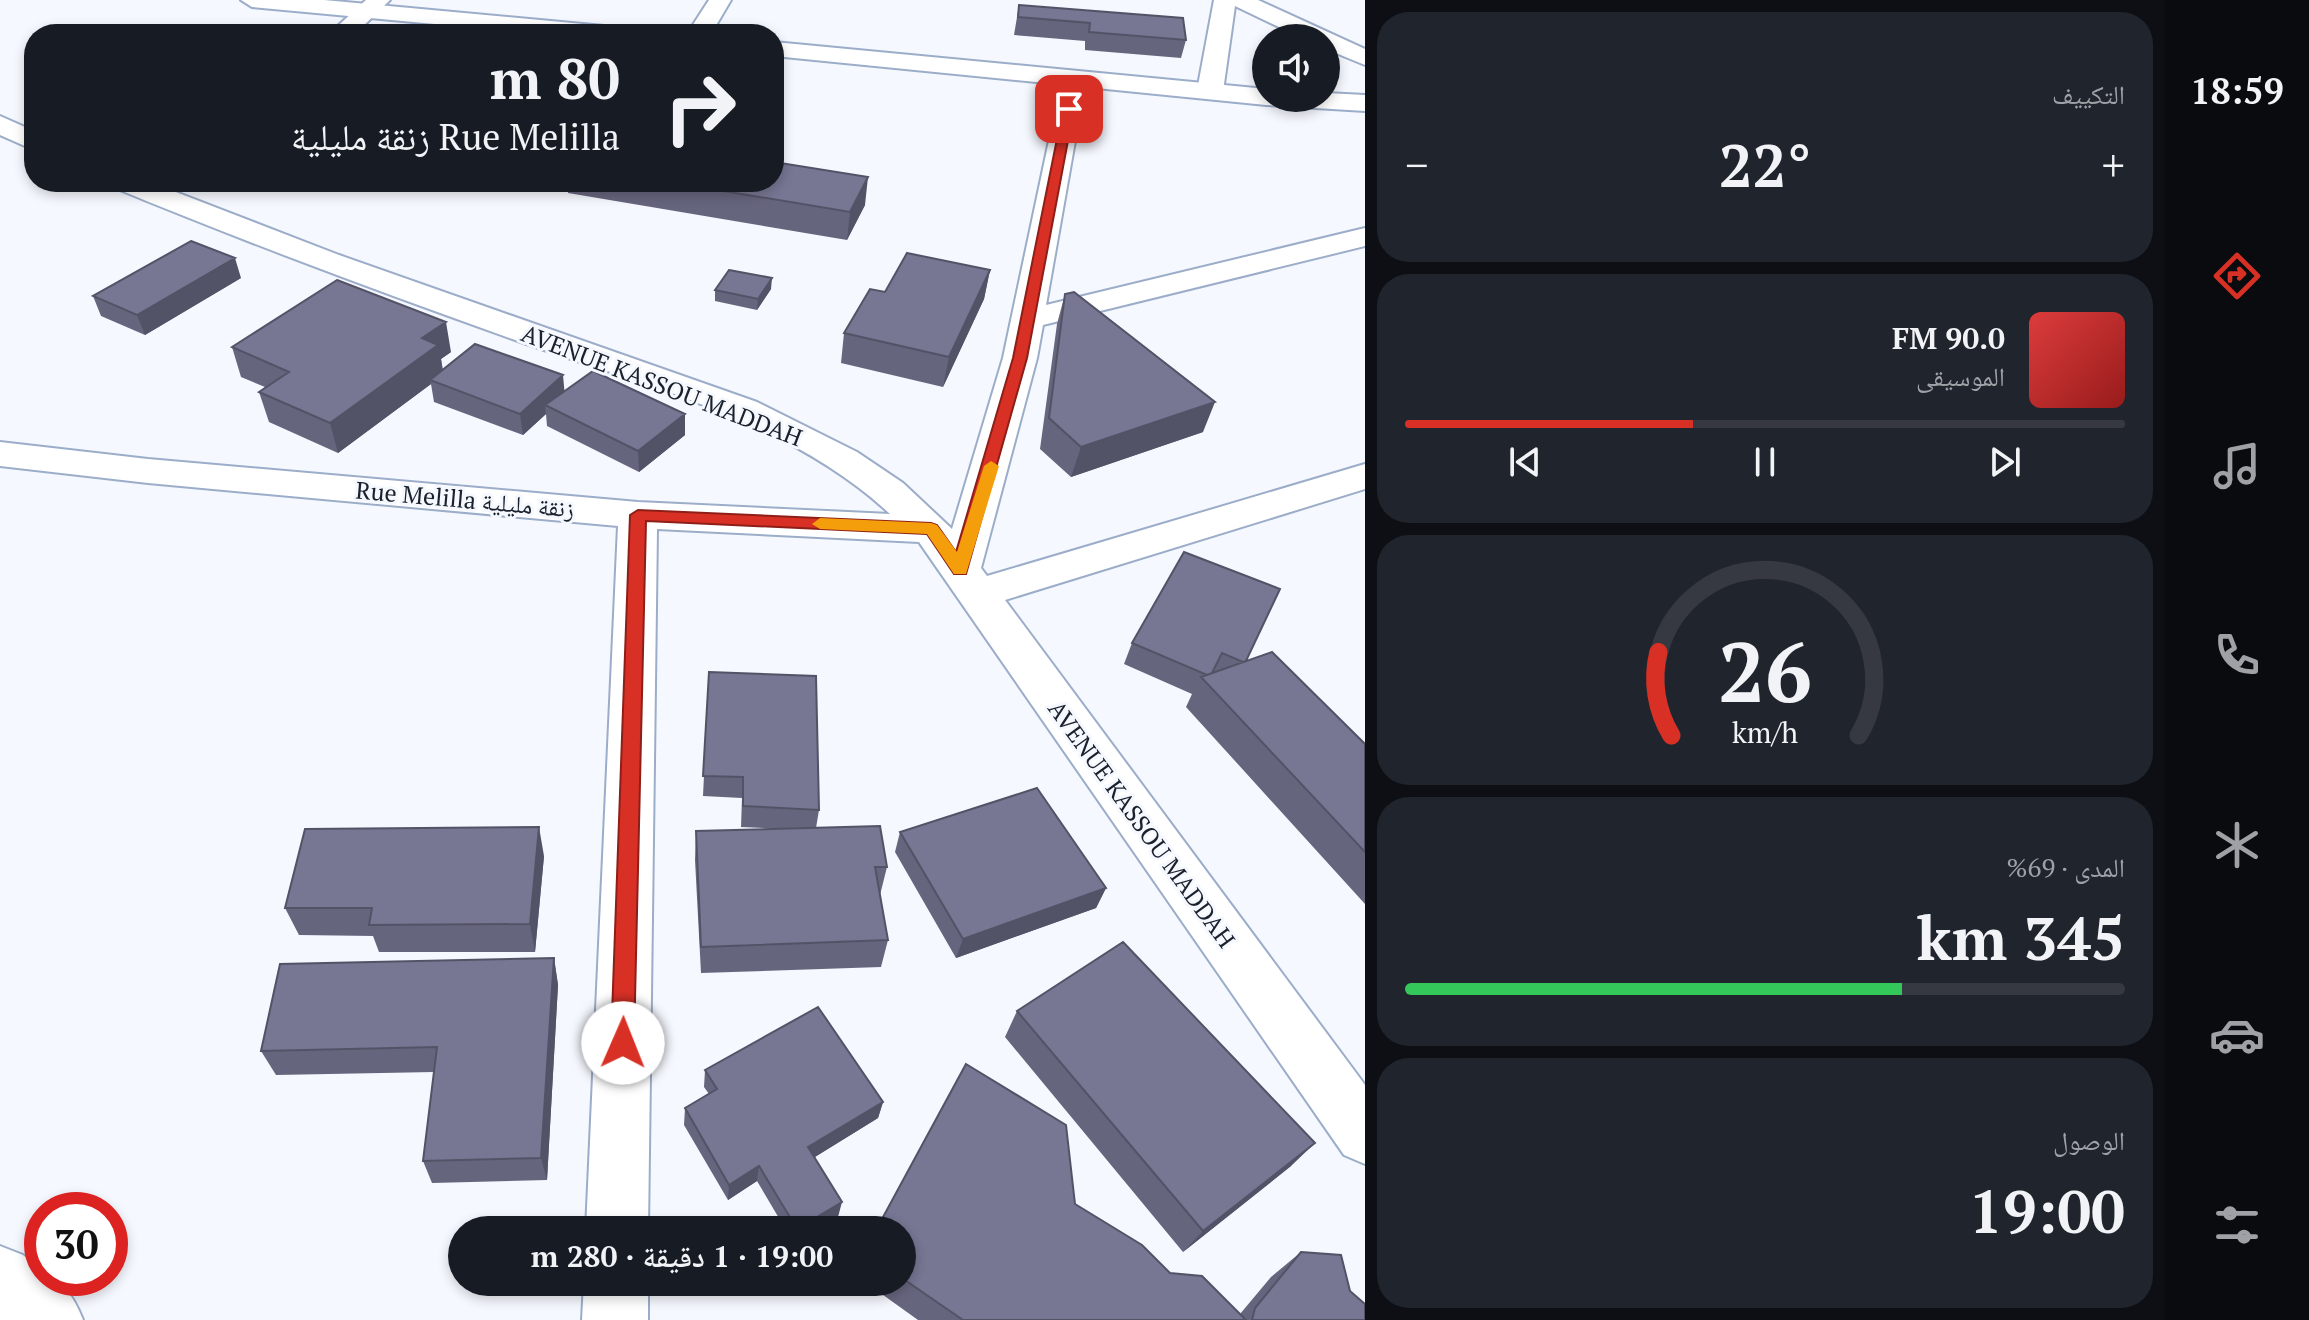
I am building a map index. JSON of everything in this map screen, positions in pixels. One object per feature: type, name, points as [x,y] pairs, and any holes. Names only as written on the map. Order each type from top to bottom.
[{"type":"street","points":[[252,0],[373,6],[529,24]]},
{"type":"street","points":[[705,24],[720,0]]},
{"type":"street","points":[[1210,91],[1225,0]]},
{"type":"street","points":[[1240,0],[1292,24]]},
{"type":"street","points":[[352,24],[373,6]]},
{"type":"street","points":[[1340,46],[1365,58]]},
{"type":"street","points":[[784,50],[1252,96]]},
{"type":"street","points":[[1074,79],[1029,319],[968,582],[1365,476]]},
{"type":"street","points":[[1340,102],[1365,103]]},
{"type":"street","points":[[1340,108],[1365,114]]},
{"type":"street","points":[[0,124],[24,137]]},
{"type":"street","name":"AVENUE KASSOU MADDAH","points":[[162,192],[288,248],[752,414],[849,461],[906,503],[931,529],[1365,1134]]},
{"type":"street","points":[[1029,319],[1365,237]]},
{"type":"street","name":"Rue Melilla زنقة مليلية","points":[[0,454],[148,471],[638,515],[931,529]]},
{"type":"street","points":[[617,1216],[638,515]]},
{"type":"street","points":[[0,1278],[50,1320]]},
{"type":"street","points":[[615,1320],[616,1296]]},
{"type":"building","points":[[1019,5],[1183,18],[1186,40],[1089,32],[1090,23],[1018,17]]},
{"type":"building","points":[[784,164],[868,177],[850,212],[730,192],[784,192]]},
{"type":"building","points":[[191,241],[235,258],[137,315],[93,296]]},
{"type":"building","points":[[907,253],[990,270],[949,357],[844,333],[870,289],[885,292]]},
{"type":"building","points":[[729,270],[772,278],[758,299],[715,290]]},
{"type":"building","points":[[337,280],[446,322],[422,338],[438,345],[330,423],[259,392],[289,372],[232,347]]},
{"type":"building","points":[[1074,292],[1215,402],[1081,447],[1049,418],[1065,294]]},
{"type":"building","points":[[475,344],[563,375],[520,414],[430,380]]},
{"type":"building","points":[[593,371],[685,414],[638,451],[545,405]]},
{"type":"building","points":[[1184,552],[1280,589],[1246,661],[1222,653],[1212,673],[1207,675],[1132,643]]},
{"type":"building","points":[[1272,652],[1365,744],[1365,852],[1201,677]]},
{"type":"building","points":[[709,672],[816,676],[819,810],[743,806],[743,777],[703,776]]},
{"type":"building","points":[[1037,788],[1106,888],[963,939],[900,832]]},
{"type":"building","points":[[880,826],[887,867],[875,867],[888,940],[701,947],[696,831]]},
{"type":"building","points":[[539,827],[530,924],[369,925],[372,908],[285,908],[305,829]]},
{"type":"building","points":[[1123,942],[1315,1143],[1203,1231],[1017,1011]]},
{"type":"building","points":[[554,958],[541,1158],[423,1161],[437,1047],[261,1051],[280,964]]},
{"type":"building","points":[[818,1007],[883,1102],[808,1147],[842,1202],[819,1216],[789,1216],[759,1166],[729,1185],[685,1108],[717,1089],[705,1070]]},
{"type":"building","points":[[966,1064],[1066,1125],[1075,1204],[1142,1245],[1170,1273],[1202,1276],[1246,1320],[963,1320],[916,1288],[916,1216],[884,1216]]},
{"type":"building","points":[[1301,1252],[1341,1255],[1350,1291],[1365,1304],[1365,1320],[1252,1320],[1255,1308]]},
{"type":"slow traffic","points":[[820,524],[931,529],[960,569],[991,466]]},
{"type":"route","points":[[623,1043],[638,515],[931,529],[960,569],[999,441],[1020,358],[1069,109]]}]
